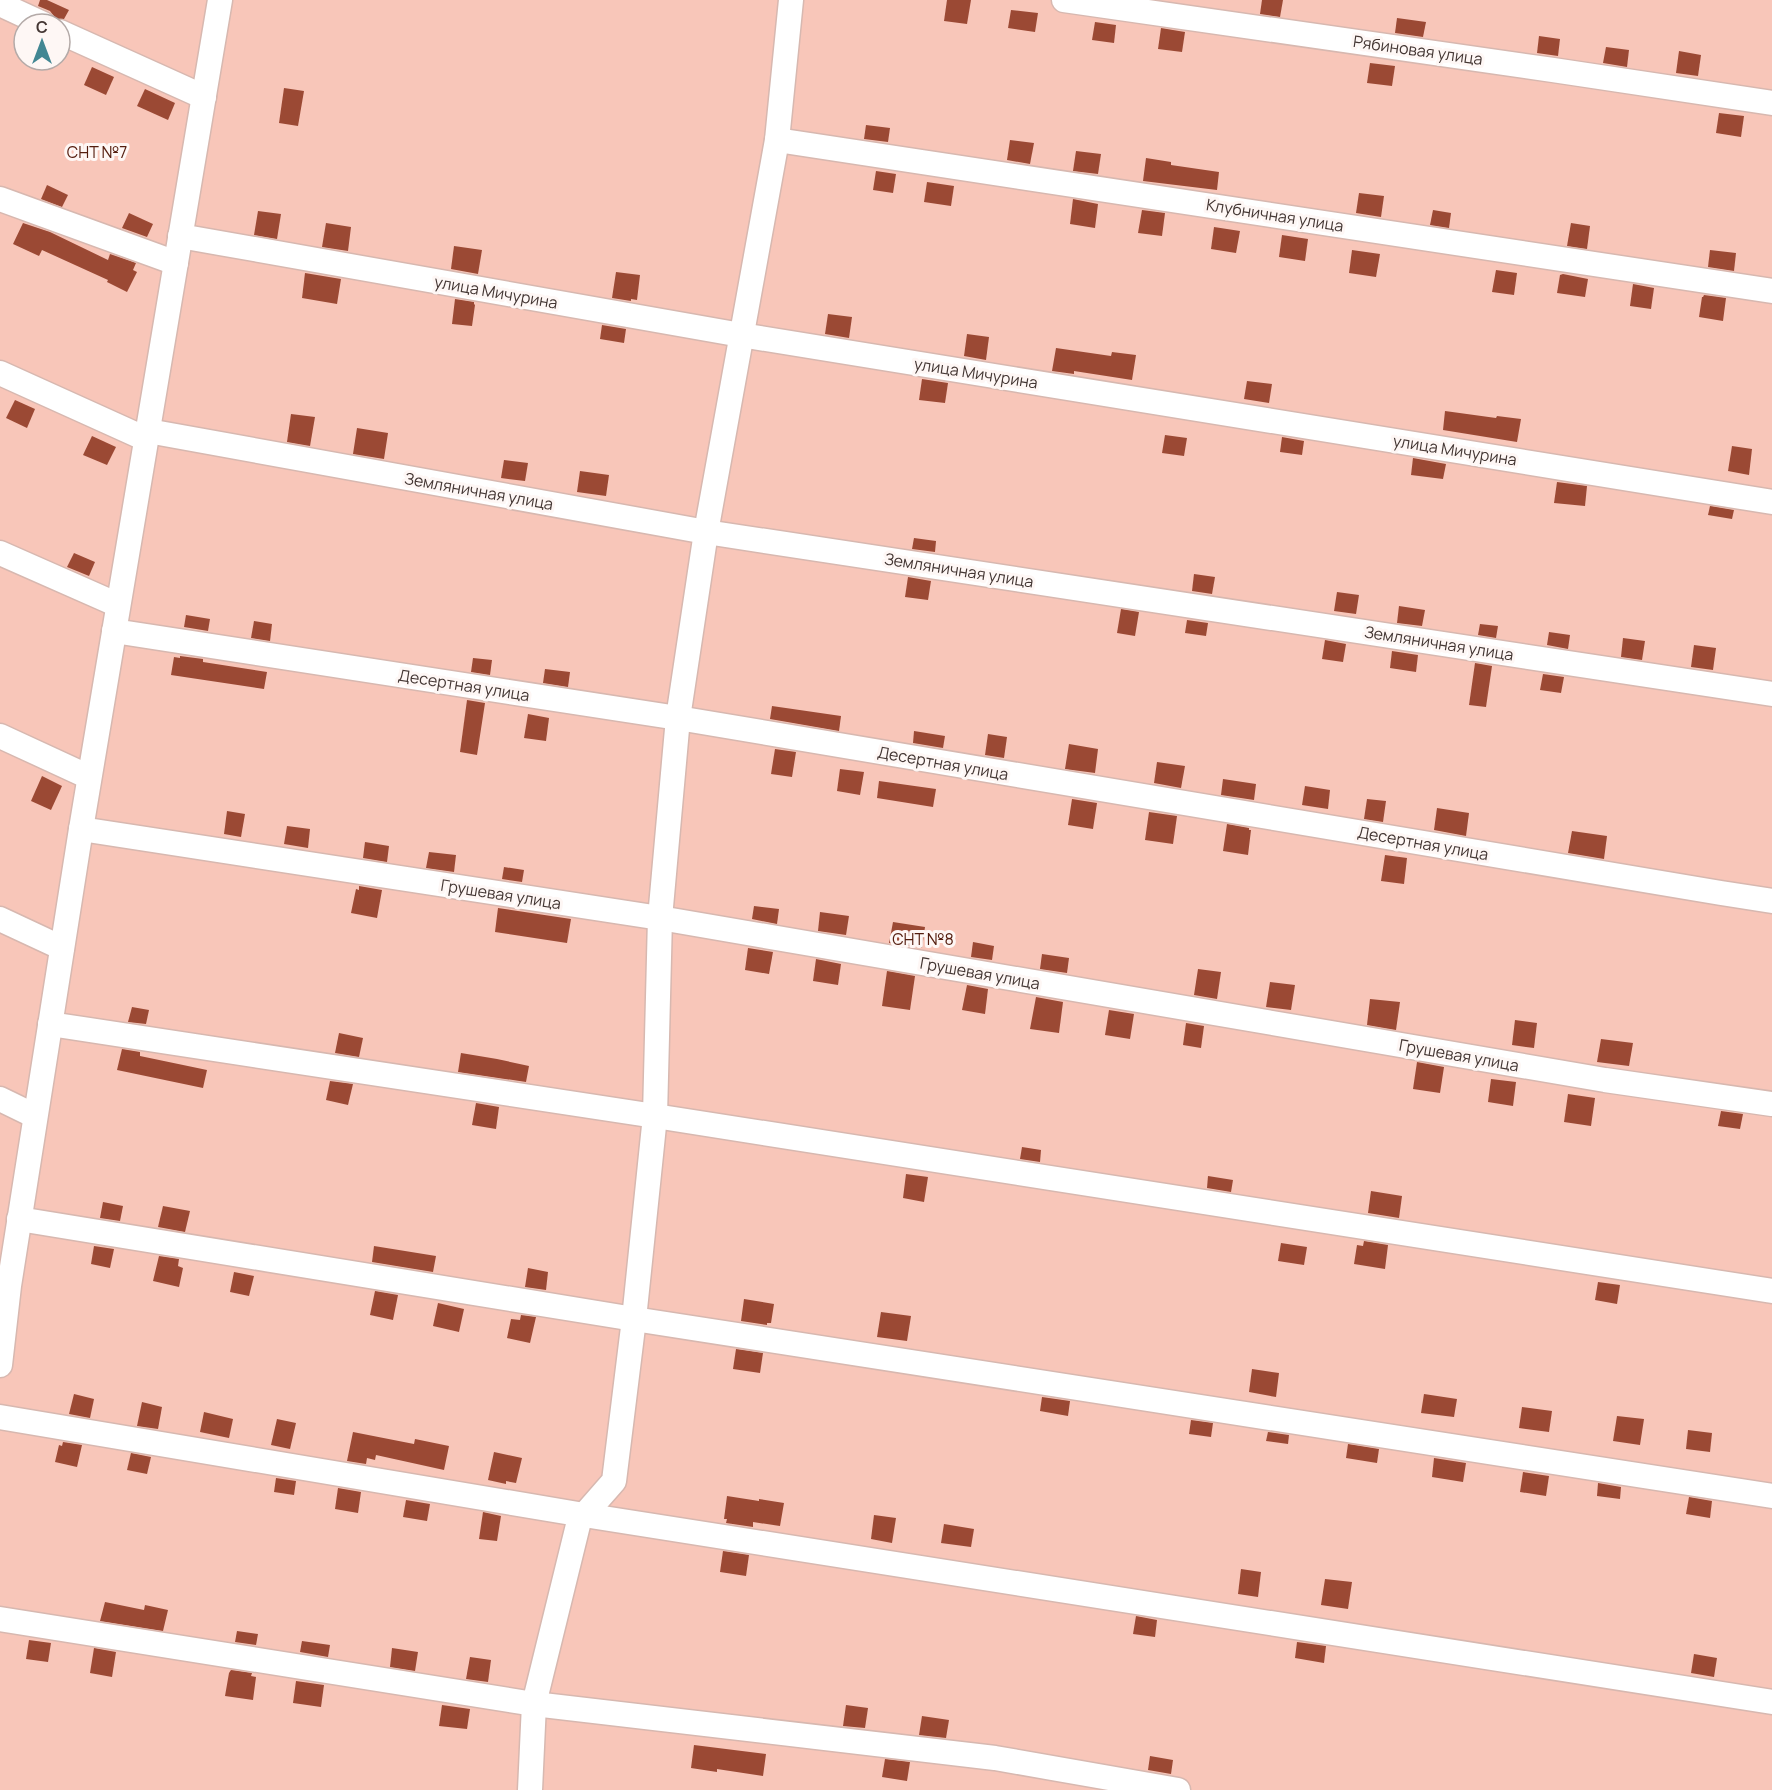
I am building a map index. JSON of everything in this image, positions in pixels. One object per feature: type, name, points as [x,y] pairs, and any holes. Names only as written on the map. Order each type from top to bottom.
[{"type":"street","points":[[0,1365],[4,1284],[20,1219],[89,777],[220,0]]},
{"type":"street","points":[[530,1790],[534,1704],[579,1521],[614,1480],[634,1318],[654,1116],[660,918],[678,718],[706,532],[777,140],[791,0]]},
{"type":"street","name":"Рябиновая улица","points":[[1064,0],[1772,103]]},
{"type":"street","points":[[0,4],[17,12]]},
{"type":"street","points":[[72,37],[204,97]]},
{"type":"street","name":"Клубничная улица","points":[[777,140],[1772,291]]},
{"type":"street","points":[[0,199],[176,263]]},
{"type":"street","name":"улица Мичурина","points":[[180,236],[741,335],[1772,502]]},
{"type":"street","name":"Земляничная улица","points":[[0,373],[147,435],[706,532],[1772,694]]},
{"type":"street","points":[[0,553],[118,605]]},
{"type":"street","name":"Десертная улица","points":[[114,632],[678,718],[1772,901]]},
{"type":"street","points":[[0,736],[89,777]]},
{"type":"street","name":"Грушевая улица","points":[[81,829],[660,918],[1593,1078],[1772,1104]]},
{"type":"street","points":[[0,919],[62,948]]},
{"type":"street","points":[[50,1024],[1772,1291]]},
{"type":"street","points":[[0,1099],[36,1116]]},
{"type":"street","points":[[20,1219],[634,1318],[1772,1496]]},
{"type":"street","points":[[0,1417],[584,1515],[1772,1702]]},
{"type":"street","points":[[0,1619],[534,1704],[995,1758],[1178,1790]]},
{"type":"green space","name":"СНТ №8","points":[[0,0],[1772,0],[1772,1790],[0,1790]]},
{"type":"building","points":[[40,0],[47,0],[69,10],[68,12],[51,12],[38,6]]},
{"type":"building","points":[[947,0],[971,0],[967,24],[944,21]]},
{"type":"building","points":[[1262,0],[1283,0],[1280,17],[1260,14]]},
{"type":"building","points":[[1011,10],[1038,13],[1035,32],[1008,28]]},
{"type":"building","points":[[1397,18],[1426,22],[1423,37],[1395,33]]},
{"type":"building","points":[[1095,22],[1116,25],[1114,43],[1092,40]]},
{"type":"building","points":[[1161,28],[1185,32],[1182,52],[1158,49]]},
{"type":"building","points":[[1539,36],[1560,39],[1558,56],[1537,53]]},
{"type":"building","points":[[1606,47],[1629,50],[1627,67],[1603,63]]},
{"type":"building","points":[[1679,51],[1701,55],[1698,76],[1676,73]]},
{"type":"building","points":[[1370,63],[1395,66],[1392,86],[1367,83]]},
{"type":"building","points":[[92,67],[114,77],[106,95],[84,85]]},
{"type":"building","points":[[284,88],[304,91],[298,126],[279,123]]},
{"type":"building","points":[[145,89],[175,103],[168,120],[137,106]]},
{"type":"building","points":[[1719,113],[1744,116],[1741,137],[1716,133]]},
{"type":"building","points":[[866,125],[890,128],[888,142],[864,139]]},
{"type":"building","points":[[1010,140],[1034,143],[1030,164],[1007,160]]},
{"type":"building","points":[[1076,151],[1101,154],[1098,174],[1073,171]]},
{"type":"building","points":[[1146,158],[1171,162],[1171,165],[1219,172],[1217,190],[1143,181]]},
{"type":"building","points":[[876,171],[896,174],[893,193],[873,190]]},
{"type":"building","points":[[927,182],[954,186],[951,206],[924,202]]},
{"type":"building","points":[[47,185],[68,195],[62,207],[41,199]]},
{"type":"building","points":[[1359,193],[1384,196],[1381,217],[1356,213]]},
{"type":"building","points":[[1073,199],[1098,204],[1095,228],[1070,224]]},
{"type":"building","points":[[1142,210],[1165,213],[1162,236],[1138,233]]},
{"type":"building","points":[[1433,210],[1451,213],[1449,228],[1430,225]]},
{"type":"building","points":[[258,211],[281,214],[277,239],[254,235]]},
{"type":"building","points":[[129,213],[153,224],[147,237],[122,228]]},
{"type":"building","points":[[23,223],[50,232],[108,260],[110,254],[136,263],[133,270],[137,272],[127,292],[107,282],[108,280],[42,250],[39,256],[13,244]]},
{"type":"building","points":[[326,223],[351,227],[348,251],[322,247]]},
{"type":"building","points":[[1571,223],[1590,226],[1587,249],[1567,246]]},
{"type":"building","points":[[1214,227],[1240,231],[1236,253],[1211,249]]},
{"type":"building","points":[[1282,235],[1308,239],[1305,261],[1279,257]]},
{"type":"building","points":[[454,246],[482,250],[478,274],[451,269]]},
{"type":"building","points":[[1352,250],[1380,254],[1376,277],[1349,273]]},
{"type":"building","points":[[1710,250],[1736,253],[1734,271],[1708,267]]},
{"type":"building","points":[[1496,270],[1517,273],[1514,295],[1492,292]]},
{"type":"building","points":[[616,272],[640,275],[637,300],[612,298]]},
{"type":"building","points":[[305,273],[341,279],[337,304],[302,298]]},
{"type":"building","points":[[1560,275],[1588,279],[1585,297],[1557,293]]},
{"type":"building","points":[[1633,284],[1654,288],[1651,309],[1630,306]]},
{"type":"building","points":[[1704,295],[1726,298],[1723,321],[1699,317]]},
{"type":"building","points":[[455,299],[474,302],[472,326],[452,324]]},
{"type":"building","points":[[828,314],[852,317],[849,338],[825,334]]},
{"type":"building","points":[[602,325],[626,329],[624,343],[600,339]]},
{"type":"building","points":[[967,334],[989,337],[986,360],[964,356]]},
{"type":"building","points":[[1056,348],[1111,356],[1112,352],[1136,355],[1132,380],[1074,371],[1074,374],[1052,371]]},
{"type":"building","points":[[922,379],[948,383],[945,403],[919,400]]},
{"type":"building","points":[[1247,381],[1272,384],[1269,403],[1244,399]]},
{"type":"building","points":[[15,400],[35,409],[27,428],[6,418]]},
{"type":"building","points":[[1445,411],[1521,419],[1517,442],[1443,430]]},
{"type":"building","points":[[291,414],[315,417],[310,446],[287,442]]},
{"type":"building","points":[[357,428],[388,433],[384,459],[353,454]]},
{"type":"building","points":[[1165,435],[1187,438],[1184,456],[1162,453]]},
{"type":"building","points":[[92,436],[116,447],[107,465],[83,455]]},
{"type":"building","points":[[1282,437],[1304,441],[1302,455],[1280,452]]},
{"type":"building","points":[[1732,446],[1752,449],[1749,475],[1728,471]]},
{"type":"building","points":[[1413,458],[1446,464],[1443,479],[1411,475]]},
{"type":"building","points":[[504,460],[528,463],[525,481],[501,478]]},
{"type":"building","points":[[580,471],[609,475],[606,496],[577,492]]},
{"type":"building","points":[[1557,482],[1587,486],[1585,506],[1554,503]]},
{"type":"building","points":[[1710,506],[1734,510],[1732,519],[1708,515]]},
{"type":"building","points":[[914,538],[936,541],[935,552],[912,549]]},
{"type":"building","points":[[74,553],[95,562],[89,576],[67,567]]},
{"type":"building","points":[[1194,574],[1215,577],[1212,594],[1192,591]]},
{"type":"building","points":[[908,577],[931,581],[928,600],[905,597]]},
{"type":"building","points":[[1337,592],[1359,595],[1356,614],[1334,611]]},
{"type":"building","points":[[1399,606],[1425,610],[1422,626],[1397,623]]},
{"type":"building","points":[[1121,609],[1139,612],[1135,636],[1117,633]]},
{"type":"building","points":[[186,615],[210,619],[208,631],[184,627]]},
{"type":"building","points":[[1187,620],[1208,623],[1206,636],[1185,633]]},
{"type":"building","points":[[254,621],[272,624],[270,641],[251,638]]},
{"type":"building","points":[[1480,624],[1498,626],[1496,638],[1478,635]]},
{"type":"building","points":[[1549,632],[1570,635],[1568,649],[1547,645]]},
{"type":"building","points":[[1623,638],[1645,641],[1642,660],[1621,657]]},
{"type":"building","points":[[1325,640],[1346,644],[1343,662],[1322,659]]},
{"type":"building","points":[[1694,645],[1716,648],[1713,670],[1691,667]]},
{"type":"building","points":[[1392,651],[1418,655],[1416,672],[1390,668]]},
{"type":"building","points":[[180,656],[267,672],[264,689],[171,675],[174,657],[180,658]]},
{"type":"building","points":[[473,658],[492,660],[490,675],[471,672]]},
{"type":"building","points":[[1475,663],[1492,666],[1486,707],[1469,705]]},
{"type":"building","points":[[545,669],[570,672],[568,687],[543,683]]},
{"type":"building","points":[[1543,674],[1564,677],[1561,693],[1540,690]]},
{"type":"building","points":[[467,700],[485,703],[477,755],[460,752]]},
{"type":"building","points":[[772,706],[841,716],[839,731],[770,719]]},
{"type":"building","points":[[528,714],[549,718],[546,741],[524,738]]},
{"type":"building","points":[[914,731],[945,736],[943,748],[913,743]]},
{"type":"building","points":[[988,734],[1007,737],[1004,758],[985,755]]},
{"type":"building","points":[[1069,744],[1098,749],[1095,773],[1065,769]]},
{"type":"building","points":[[775,749],[796,752],[792,777],[771,774]]},
{"type":"building","points":[[1157,762],[1185,766],[1181,788],[1154,783]]},
{"type":"building","points":[[840,769],[864,772],[860,795],[837,791]]},
{"type":"building","points":[[42,776],[62,786],[51,810],[31,801]]},
{"type":"building","points":[[1223,779],[1256,784],[1254,800],[1221,795]]},
{"type":"building","points":[[879,781],[936,789],[933,807],[877,798]]},
{"type":"building","points":[[1305,786],[1330,790],[1328,809],[1302,805]]},
{"type":"building","points":[[1072,799],[1097,803],[1093,829],[1068,825]]},
{"type":"building","points":[[1367,799],[1386,801],[1383,822],[1364,819]]},
{"type":"building","points":[[1437,808],[1469,813],[1466,836],[1434,830]]},
{"type":"building","points":[[227,811],[245,814],[241,837],[224,834]]},
{"type":"building","points":[[1149,812],[1177,816],[1173,844],[1145,840]]},
{"type":"building","points":[[1227,824],[1251,830],[1248,855],[1223,851]]},
{"type":"building","points":[[287,826],[310,829],[308,848],[284,844]]},
{"type":"building","points":[[1572,831],[1607,836],[1604,859],[1568,853]]},
{"type":"building","points":[[365,842],[389,846],[387,862],[363,858]]},
{"type":"building","points":[[429,852],[456,855],[454,872],[426,868]]},
{"type":"building","points":[[1385,855],[1407,858],[1404,884],[1381,881]]},
{"type":"building","points":[[504,867],[524,870],[522,882],[502,879]]},
{"type":"building","points":[[359,886],[382,890],[377,918],[351,913],[356,889],[359,890]]},
{"type":"building","points":[[754,906],[779,909],[777,924],[752,919]]},
{"type":"building","points":[[498,908],[571,919],[567,943],[495,932]]},
{"type":"building","points":[[820,912],[849,916],[846,935],[818,931]]},
{"type":"building","points":[[893,922],[925,927],[922,948],[889,943]]},
{"type":"building","points":[[973,942],[994,946],[992,960],[971,957]]},
{"type":"building","points":[[748,948],[773,952],[769,974],[745,970]]},
{"type":"building","points":[[1042,954],[1069,958],[1067,973],[1040,969]]},
{"type":"building","points":[[816,959],[841,964],[838,985],[813,981]]},
{"type":"building","points":[[1198,969],[1221,972],[1217,999],[1194,995]]},
{"type":"building","points":[[887,971],[915,976],[910,1010],[882,1006]]},
{"type":"building","points":[[1270,982],[1295,985],[1291,1010],[1266,1007]]},
{"type":"building","points":[[967,985],[988,989],[985,1014],[962,1010]]},
{"type":"building","points":[[1036,997],[1063,1002],[1059,1033],[1030,1029]]},
{"type":"building","points":[[1370,999],[1400,1002],[1396,1030],[1367,1025]]},
{"type":"building","points":[[132,1007],[149,1010],[146,1024],[128,1022]]},
{"type":"building","points":[[1109,1010],[1134,1014],[1130,1039],[1105,1035]]},
{"type":"building","points":[[1515,1020],[1537,1023],[1534,1048],[1512,1045]]},
{"type":"building","points":[[1186,1023],[1204,1026],[1201,1048],[1183,1045]]},
{"type":"building","points":[[339,1033],[363,1038],[359,1057],[335,1053]]},
{"type":"building","points":[[1601,1039],[1633,1043],[1629,1066],[1597,1062]]},
{"type":"building","points":[[122,1049],[140,1052],[140,1056],[207,1070],[203,1088],[117,1070]]},
{"type":"building","points":[[461,1053],[529,1066],[526,1082],[458,1072]]},
{"type":"building","points":[[1417,1062],[1444,1067],[1440,1093],[1413,1089]]},
{"type":"building","points":[[1491,1079],[1516,1082],[1513,1106],[1488,1102]]},
{"type":"building","points":[[330,1081],[353,1084],[348,1105],[326,1100]]},
{"type":"building","points":[[1568,1094],[1595,1098],[1591,1126],[1564,1122]]},
{"type":"building","points":[[476,1103],[499,1107],[496,1129],[472,1125]]},
{"type":"building","points":[[1721,1111],[1743,1114],[1740,1129],[1718,1126]]},
{"type":"building","points":[[1022,1147],[1041,1150],[1040,1162],[1020,1159]]},
{"type":"building","points":[[906,1174],[928,1177],[924,1202],[903,1198]]},
{"type":"building","points":[[1208,1176],[1233,1180],[1231,1192],[1207,1188]]},
{"type":"building","points":[[1371,1191],[1402,1196],[1399,1218],[1368,1213]]},
{"type":"building","points":[[103,1202],[123,1206],[120,1221],[100,1218]]},
{"type":"building","points":[[163,1206],[190,1211],[185,1232],[158,1227]]},
{"type":"building","points":[[1364,1241],[1388,1245],[1385,1269],[1354,1264],[1357,1245],[1363,1246]]},
{"type":"building","points":[[1281,1243],[1307,1247],[1304,1265],[1278,1261]]},
{"type":"building","points":[[94,1246],[114,1249],[110,1268],[91,1264]]},
{"type":"building","points":[[374,1246],[436,1256],[433,1272],[372,1262]]},
{"type":"building","points":[[159,1256],[179,1259],[178,1266],[183,1268],[179,1287],[153,1281]]},
{"type":"building","points":[[528,1268],[548,1272],[546,1290],[525,1287]]},
{"type":"building","points":[[234,1272],[254,1276],[249,1296],[230,1292]]},
{"type":"building","points":[[1598,1282],[1620,1285],[1617,1304],[1595,1300]]},
{"type":"building","points":[[375,1291],[398,1295],[393,1320],[370,1315]]},
{"type":"building","points":[[744,1299],[774,1304],[771,1323],[767,1325],[741,1321]]},
{"type":"building","points":[[438,1303],[464,1309],[459,1332],[433,1326]]},
{"type":"building","points":[[881,1312],[911,1316],[907,1341],[877,1337]]},
{"type":"building","points":[[521,1315],[536,1317],[530,1343],[507,1338],[511,1319],[520,1320]]},
{"type":"building","points":[[736,1349],[763,1353],[760,1373],[733,1369]]},
{"type":"building","points":[[1252,1369],[1279,1373],[1276,1397],[1249,1392]]},
{"type":"building","points":[[74,1394],[94,1399],[90,1418],[69,1414]]},
{"type":"building","points":[[1424,1394],[1457,1399],[1454,1417],[1421,1413]]},
{"type":"building","points":[[1042,1397],[1070,1401],[1068,1416],[1040,1411]]},
{"type":"building","points":[[142,1402],[162,1407],[158,1429],[137,1426]]},
{"type":"building","points":[[1522,1407],[1552,1411],[1549,1432],[1519,1428]]},
{"type":"building","points":[[204,1412],[233,1419],[229,1438],[200,1432]]},
{"type":"building","points":[[1617,1416],[1644,1419],[1640,1445],[1613,1441]]},
{"type":"building","points":[[277,1419],[296,1423],[290,1449],[271,1445]]},
{"type":"building","points":[[1191,1420],[1213,1423],[1211,1437],[1189,1434]]},
{"type":"building","points":[[1688,1430],[1712,1433],[1710,1452],[1686,1449]]},
{"type":"building","points":[[353,1432],[414,1444],[415,1439],[449,1446],[444,1470],[376,1455],[375,1460],[367,1458],[366,1464],[347,1461]]},
{"type":"building","points":[[1268,1432],[1289,1435],[1288,1444],[1266,1441]]},
{"type":"building","points":[[63,1442],[82,1445],[77,1467],[55,1462],[59,1445],[62,1446]]},
{"type":"building","points":[[1348,1444],[1379,1449],[1377,1463],[1346,1458]]},
{"type":"building","points":[[494,1452],[522,1458],[516,1483],[506,1481],[506,1484],[488,1480]]},
{"type":"building","points":[[131,1453],[151,1457],[147,1474],[127,1470]]},
{"type":"building","points":[[1434,1458],[1466,1463],[1463,1482],[1432,1477]]},
{"type":"building","points":[[1523,1472],[1549,1476],[1546,1496],[1520,1492]]},
{"type":"building","points":[[276,1478],[296,1481],[294,1495],[274,1492]]},
{"type":"building","points":[[1598,1483],[1621,1487],[1620,1499],[1597,1496]]},
{"type":"building","points":[[338,1488],[361,1492],[358,1513],[335,1509]]},
{"type":"building","points":[[727,1496],[784,1503],[780,1526],[753,1522],[753,1527],[726,1523],[727,1519],[724,1519]]},
{"type":"building","points":[[1689,1497],[1712,1501],[1710,1518],[1686,1514]]},
{"type":"building","points":[[406,1500],[430,1504],[427,1521],[403,1517]]},
{"type":"building","points":[[483,1512],[501,1516],[497,1541],[479,1539]]},
{"type":"building","points":[[874,1515],[896,1518],[892,1543],[871,1539]]},
{"type":"building","points":[[944,1524],[974,1529],[971,1547],[941,1543]]},
{"type":"building","points":[[723,1551],[749,1555],[746,1576],[720,1572]]},
{"type":"building","points":[[1241,1569],[1261,1572],[1258,1597],[1238,1594]]},
{"type":"building","points":[[1325,1579],[1352,1582],[1348,1609],[1321,1605]]},
{"type":"building","points":[[105,1602],[144,1610],[145,1605],[168,1610],[163,1631],[100,1621]]},
{"type":"building","points":[[1136,1616],[1157,1620],[1155,1637],[1133,1634]]},
{"type":"building","points":[[237,1631],[258,1634],[256,1645],[235,1642]]},
{"type":"building","points":[[29,1640],[51,1643],[48,1662],[26,1659]]},
{"type":"building","points":[[302,1641],[330,1645],[328,1657],[300,1652]]},
{"type":"building","points":[[1297,1642],[1326,1646],[1324,1663],[1295,1658]]},
{"type":"building","points":[[94,1648],[116,1652],[112,1677],[90,1673]]},
{"type":"building","points":[[392,1648],[418,1652],[415,1671],[390,1667]]},
{"type":"building","points":[[1694,1654],[1717,1658],[1714,1677],[1691,1673]]},
{"type":"building","points":[[470,1657],[491,1660],[488,1682],[466,1679]]},
{"type":"building","points":[[231,1670],[252,1673],[251,1676],[256,1677],[253,1700],[225,1696]]},
{"type":"building","points":[[296,1681],[324,1685],[321,1707],[293,1703]]},
{"type":"building","points":[[442,1705],[470,1709],[467,1729],[439,1726]]},
{"type":"building","points":[[846,1705],[868,1708],[865,1728],[843,1726]]},
{"type":"building","points":[[922,1716],[949,1720],[946,1738],[919,1735]]},
{"type":"building","points":[[694,1745],[766,1754],[763,1776],[717,1769],[717,1772],[691,1768]]},
{"type":"building","points":[[1150,1756],[1173,1760],[1171,1774],[1148,1770]]},
{"type":"building","points":[[885,1759],[910,1762],[907,1781],[882,1777]]},
{"type":"park label","name":"СНТ №7","points":[[97,152]]}]
